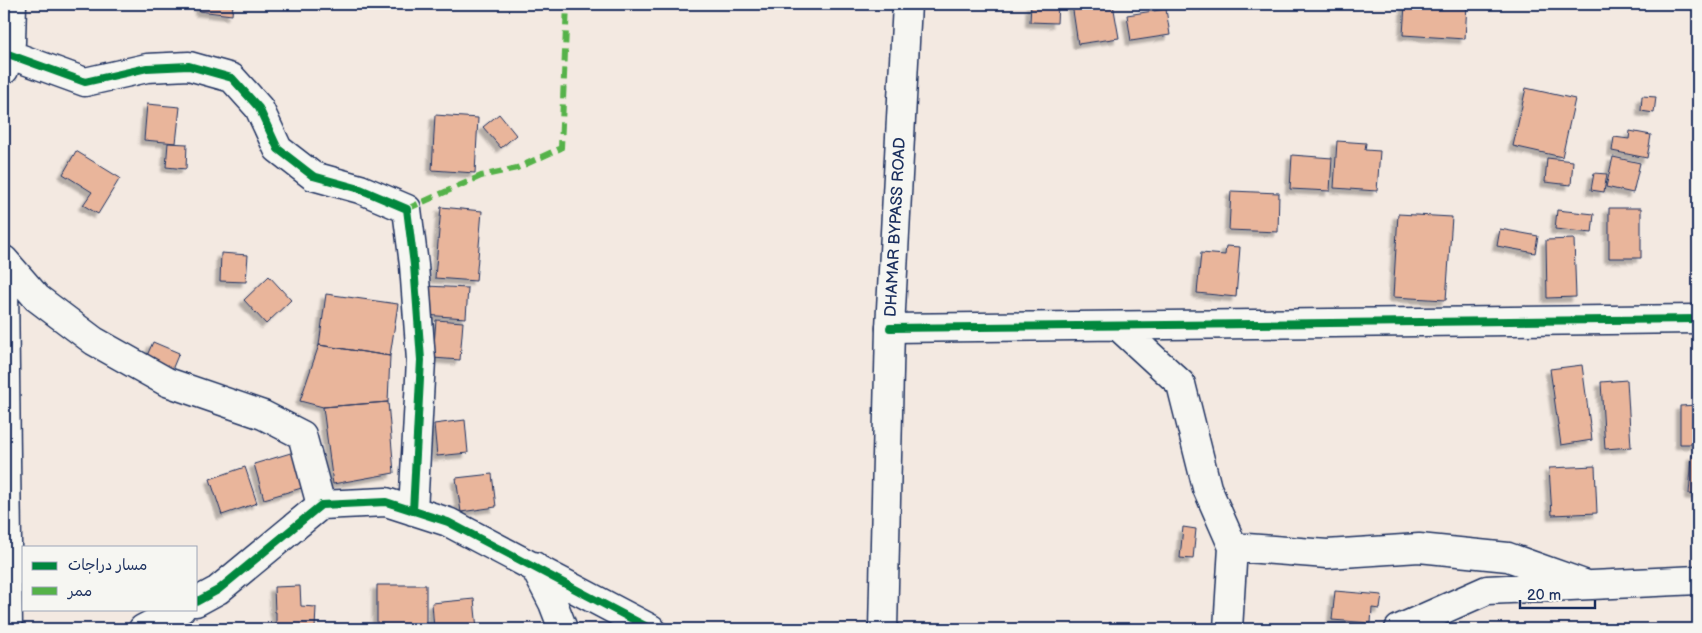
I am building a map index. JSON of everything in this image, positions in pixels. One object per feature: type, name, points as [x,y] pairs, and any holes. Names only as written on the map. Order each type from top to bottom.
[{"type":"street","points":[[12,4],[12,42],[6,62],[85,82],[147,68],[189,66],[232,78],[259,108],[278,148],[313,176],[360,189],[408,209],[414,265],[420,360],[413,511]]},
{"type":"street","name":"DHAMAR BYPASS ROAD","points":[[884,629],[890,328],[907,4]]},
{"type":"street","points":[[4,260],[37,298],[94,341],[167,382],[263,415],[302,435],[321,505]]},
{"type":"street","points":[[4,286],[8,629]]},
{"type":"street","points":[[890,328],[1698,319]]},
{"type":"street","points":[[1118,326],[1181,384],[1207,488],[1233,547],[1228,629]]},
{"type":"street","points":[[198,601],[218,590],[321,505],[386,502],[448,522],[651,629]]},
{"type":"street","points":[[1233,547],[1327,554],[1419,548],[1508,556],[1587,585]]},
{"type":"street","points":[[534,566],[553,603],[563,629]]},
{"type":"street","points":[[1400,629],[1486,590],[1698,580]]},
{"type":"street","points":[[143,629],[179,610]]},
{"type":"building","points":[[200,4],[233,4],[232,15],[199,11]]},
{"type":"building","points":[[1031,4],[1058,4],[1057,23],[1030,22]]},
{"type":"building","points":[[1072,4],[1113,4],[1119,38],[1078,44]]},
{"type":"building","points":[[1405,4],[1467,4],[1465,39],[1403,35]]},
{"type":"building","points":[[1166,9],[1170,35],[1131,41],[1127,15]]},
{"type":"building","points":[[1526,88],[1575,99],[1562,157],[1513,146]]},
{"type":"building","points":[[1642,96],[1656,97],[1654,113],[1641,111]]},
{"type":"building","points":[[147,104],[180,107],[176,143],[144,140]]},
{"type":"building","points":[[499,114],[516,135],[501,148],[483,127]]},
{"type":"building","points":[[435,115],[478,118],[475,173],[432,170]]},
{"type":"building","points":[[1630,131],[1651,135],[1647,158],[1612,151],[1614,137],[1629,139]]},
{"type":"building","points":[[1337,141],[1366,143],[1365,150],[1380,151],[1377,191],[1334,188]]},
{"type":"building","points":[[168,143],[187,144],[186,169],[166,167]]},
{"type":"building","points":[[76,151],[120,178],[98,214],[83,205],[92,192],[63,174]]},
{"type":"building","points":[[1292,155],[1332,158],[1330,191],[1290,189]]},
{"type":"building","points":[[1613,157],[1640,163],[1633,193],[1606,187]]},
{"type":"building","points":[[1547,158],[1573,161],[1571,185],[1545,182]]},
{"type":"building","points":[[1594,173],[1607,174],[1604,192],[1591,190]]},
{"type":"building","points":[[1231,191],[1279,193],[1278,232],[1229,230]]},
{"type":"building","points":[[441,207],[482,211],[476,281],[435,278]]},
{"type":"building","points":[[1609,208],[1641,208],[1641,258],[1609,258]]},
{"type":"building","points":[[1557,210],[1594,214],[1592,233],[1555,229]]},
{"type":"building","points":[[1398,214],[1452,217],[1446,300],[1393,297]]},
{"type":"building","points":[[1500,229],[1538,236],[1535,253],[1497,246]]},
{"type":"building","points":[[1574,239],[1576,297],[1547,298],[1546,240]]},
{"type":"building","points":[[1226,246],[1240,247],[1236,297],[1197,293],[1201,253],[1225,255]]},
{"type":"building","points":[[221,253],[248,255],[246,282],[220,281]]},
{"type":"building","points":[[269,276],[291,300],[266,324],[244,300]]},
{"type":"building","points":[[426,286],[468,288],[466,318],[424,315]]},
{"type":"building","points":[[326,294],[398,304],[390,356],[319,345]]},
{"type":"building","points":[[436,320],[463,322],[460,360],[433,358]]},
{"type":"building","points":[[153,342],[179,353],[171,372],[145,360]]},
{"type":"building","points":[[319,345],[390,356],[388,402],[323,407],[300,401]]},
{"type":"building","points":[[1582,365],[1592,440],[1561,445],[1550,369]]},
{"type":"building","points":[[1627,380],[1631,447],[1605,449],[1601,382]]},
{"type":"building","points":[[388,402],[394,473],[333,484],[323,407]]},
{"type":"building","points":[[1698,405],[1698,444],[1680,444],[1680,406]]},
{"type":"building","points":[[465,420],[468,453],[437,456],[434,424]]},
{"type":"building","points":[[294,452],[305,487],[264,499],[254,464]]},
{"type":"building","points":[[1692,455],[1698,455],[1698,495],[1689,494]]},
{"type":"building","points":[[1595,466],[1597,513],[1552,515],[1549,468]]},
{"type":"building","points":[[245,467],[257,503],[222,515],[210,479]]},
{"type":"building","points":[[492,474],[496,507],[461,512],[456,478]]},
{"type":"building","points":[[1183,527],[1196,529],[1193,559],[1180,558]]},
{"type":"building","points":[[377,585],[426,585],[426,629],[377,629]]},
{"type":"building","points":[[300,586],[301,606],[316,607],[315,629],[276,627],[274,587]]},
{"type":"building","points":[[1335,591],[1382,595],[1380,609],[1372,608],[1371,623],[1332,620]]},
{"type":"building","points":[[474,599],[477,629],[434,629],[432,603]]},
{"type":"building","points":[[1110,622],[1118,629],[1103,629]]},
{"type":"marked path","points":[[407,209],[481,176],[517,168],[561,148],[567,4]]},
{"type":"cycle path","points":[[8,54],[85,82],[147,68],[189,66],[232,78],[259,108],[278,149],[313,176],[360,189],[407,209],[414,265],[421,360],[413,511]]},
{"type":"cycle path","points":[[890,328],[1698,319]]},
{"type":"cycle path","points":[[198,601],[218,590],[321,505],[386,502],[448,522],[651,629]]}]
